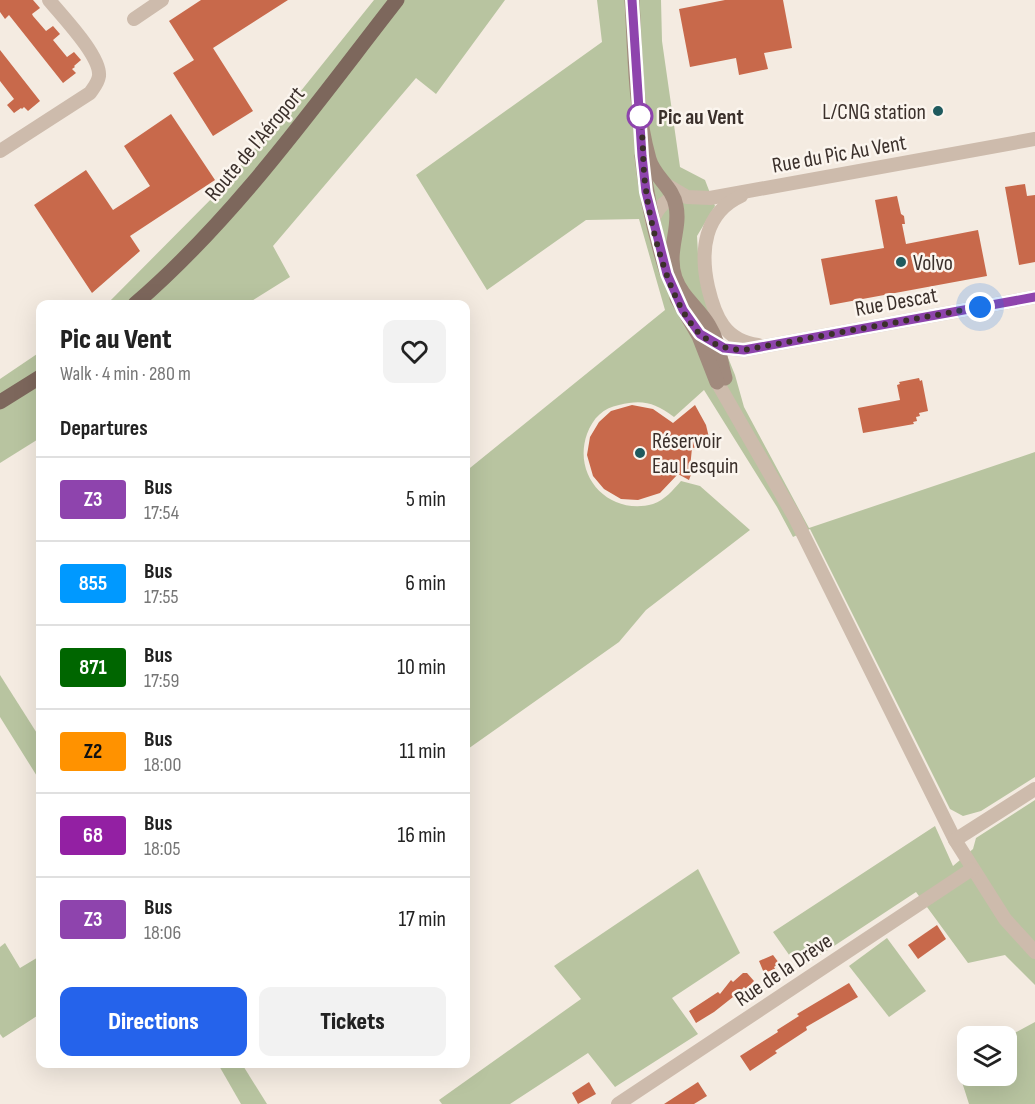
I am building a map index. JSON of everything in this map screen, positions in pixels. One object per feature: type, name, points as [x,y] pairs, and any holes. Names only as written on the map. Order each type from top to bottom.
[{"type":"main road","name":"Route de l'Aéroport","points":[[139,300],[186,256],[252,184],[397,0]]},
{"type":"main road","points":[[0,402],[36,379]]},
{"type":"street","points":[[0,151],[90,93],[97,84],[99,74],[94,59],[49,0]]},
{"type":"street","points":[[134,19],[162,0]]},
{"type":"street","points":[[632,0],[643,168],[652,222],[673,290],[798,525],[955,840],[1005,919],[1035,952]]},
{"type":"street","points":[[641,126],[650,163],[663,183],[680,197]]},
{"type":"street","name":"Rue du Pic Au Vent","points":[[680,197],[710,198],[1035,139]]},
{"type":"street","name":"Rue du Pic Au Vent","points":[[710,295],[704,261],[708,228],[716,215],[730,202],[757,190]]},
{"type":"street","points":[[652,222],[659,209],[680,197]]},
{"type":"street","points":[[680,197],[672,254],[674,275],[683,295],[709,325],[717,345],[721,380]]},
{"type":"street","name":"Rue Descat","points":[[710,295],[715,314],[724,328],[744,342],[765,346]]},
{"type":"street","name":"Rue Descat","points":[[695,329],[717,345],[739,350],[1035,297]]},
{"type":"street","points":[[955,840],[1035,789]]},
{"type":"street","name":"Rue de la Drève","points":[[618,1104],[972,869]]},
{"type":"green space","points":[[374,0],[505,0],[436,94],[416,78],[273,246],[290,277],[253,300],[111,300],[226,184]]},
{"type":"green space","points":[[597,0],[661,0],[662,41],[680,167],[705,180],[715,206],[697,236],[699,271],[708,308],[735,375],[744,407],[809,528],[1035,452],[1035,777],[981,811],[963,816],[950,809],[810,529],[793,537],[777,507],[704,390],[674,417],[655,405],[642,402],[613,406],[603,411],[592,423],[587,434],[584,450],[585,464],[590,478],[598,489],[609,498],[622,504],[637,506],[653,504],[665,497],[681,481],[700,486],[750,530],[646,610],[619,642],[470,747],[470,468],[665,310],[639,219],[586,220],[487,290],[416,175],[602,42]]},
{"type":"green space","points":[[36,355],[36,440],[0,463],[0,379]]},
{"type":"green space","points":[[0,675],[36,732],[36,775],[0,717]]},
{"type":"green space","points":[[1035,800],[1035,985],[1005,955],[968,963],[916,892],[799,969],[773,932],[935,826],[953,866],[973,849],[976,838]]},
{"type":"green space","points":[[698,869],[740,953],[672,998],[698,1034],[615,1087],[588,1053],[510,1104],[442,1104],[439,1100],[581,999],[554,966]]},
{"type":"green space","points":[[887,938],[926,991],[889,1017],[849,966]]},
{"type":"green space","points":[[5,943],[20,968],[36,958],[36,1017],[3,1038],[0,1034],[0,947]]},
{"type":"green space","points":[[1035,1022],[1035,1104],[969,1104],[963,1086],[1017,1086],[1017,1032]]},
{"type":"green space","points":[[220,1068],[244,1068],[267,1104],[241,1104]]},
{"type":"building","points":[[0,0],[33,0],[40,8],[32,14],[33,16],[46,31],[53,26],[60,34],[53,40],[67,57],[74,52],[81,60],[72,69],[76,73],[63,83],[9,15],[5,19],[0,12]]},
{"type":"building","points":[[201,0],[288,0],[213,48],[253,111],[213,136],[173,73],[194,60],[169,21]]},
{"type":"building","points":[[725,0],[783,0],[792,48],[764,53],[768,69],[739,75],[736,58],[690,67],[679,9]]},
{"type":"building","points":[[0,50],[40,101],[28,111],[24,107],[14,113],[7,105],[14,99],[0,81]]},
{"type":"building","points":[[171,114],[215,180],[130,236],[140,251],[92,293],[34,205],[86,170],[113,210],[150,186],[124,146]]},
{"type":"building","points":[[1025,184],[1027,196],[1035,195],[1035,262],[1019,265],[1005,187]]},
{"type":"building","points":[[897,196],[901,214],[904,216],[905,224],[902,224],[906,244],[978,230],[987,276],[830,305],[821,259],[884,248],[875,200]]},
{"type":"building","points":[[919,378],[920,381],[922,380],[928,411],[919,413],[920,416],[916,417],[917,421],[913,422],[914,424],[863,433],[858,408],[900,400],[897,385],[900,384],[899,382]]},
{"type":"building","name":"Réservoir Eau Lesquin","points":[[632,405],[653,409],[673,423],[695,405],[706,425],[711,446],[692,448],[690,468],[693,469],[689,480],[678,474],[660,493],[638,500],[621,499],[604,489],[593,476],[587,455],[590,437],[599,422],[611,411]]},
{"type":"building","points":[[937,925],[946,939],[918,959],[908,945]]},
{"type":"building","points":[[773,955],[779,963],[774,967],[775,969],[764,973],[759,961]]},
{"type":"building","points":[[743,973],[747,973],[754,981],[746,989],[744,987],[734,998],[696,1023],[689,1011],[718,992],[720,994],[731,980],[733,982]]},
{"type":"building","points":[[849,983],[858,997],[806,1027],[807,1030],[750,1071],[740,1056],[778,1032],[777,1030],[799,1016],[797,1014]]},
{"type":"building","points":[[589,1082],[596,1094],[578,1104],[572,1093]]},
{"type":"building","points":[[698,1082],[707,1096],[694,1104],[664,1104]]},
{"type":"bus line","name":"Z3","points":[[632,0],[646,192],[673,290],[683,310],[700,334],[724,348],[744,350],[1035,297]]},
{"type":"place","name":"L/CNG station","points":[[938,111]]},
{"type":"place","name":"Pic au Vent","points":[[640,116]]},
{"type":"place","name":"Volvo","points":[[901,262]]},
{"type":"place","name":"Réservoir Eau Lesquin","points":[[640,453]]},
{"type":"route","points":[[640,116],[646,192],[667,274],[683,310],[695,329],[717,345],[744,350],[980,307]]}]
